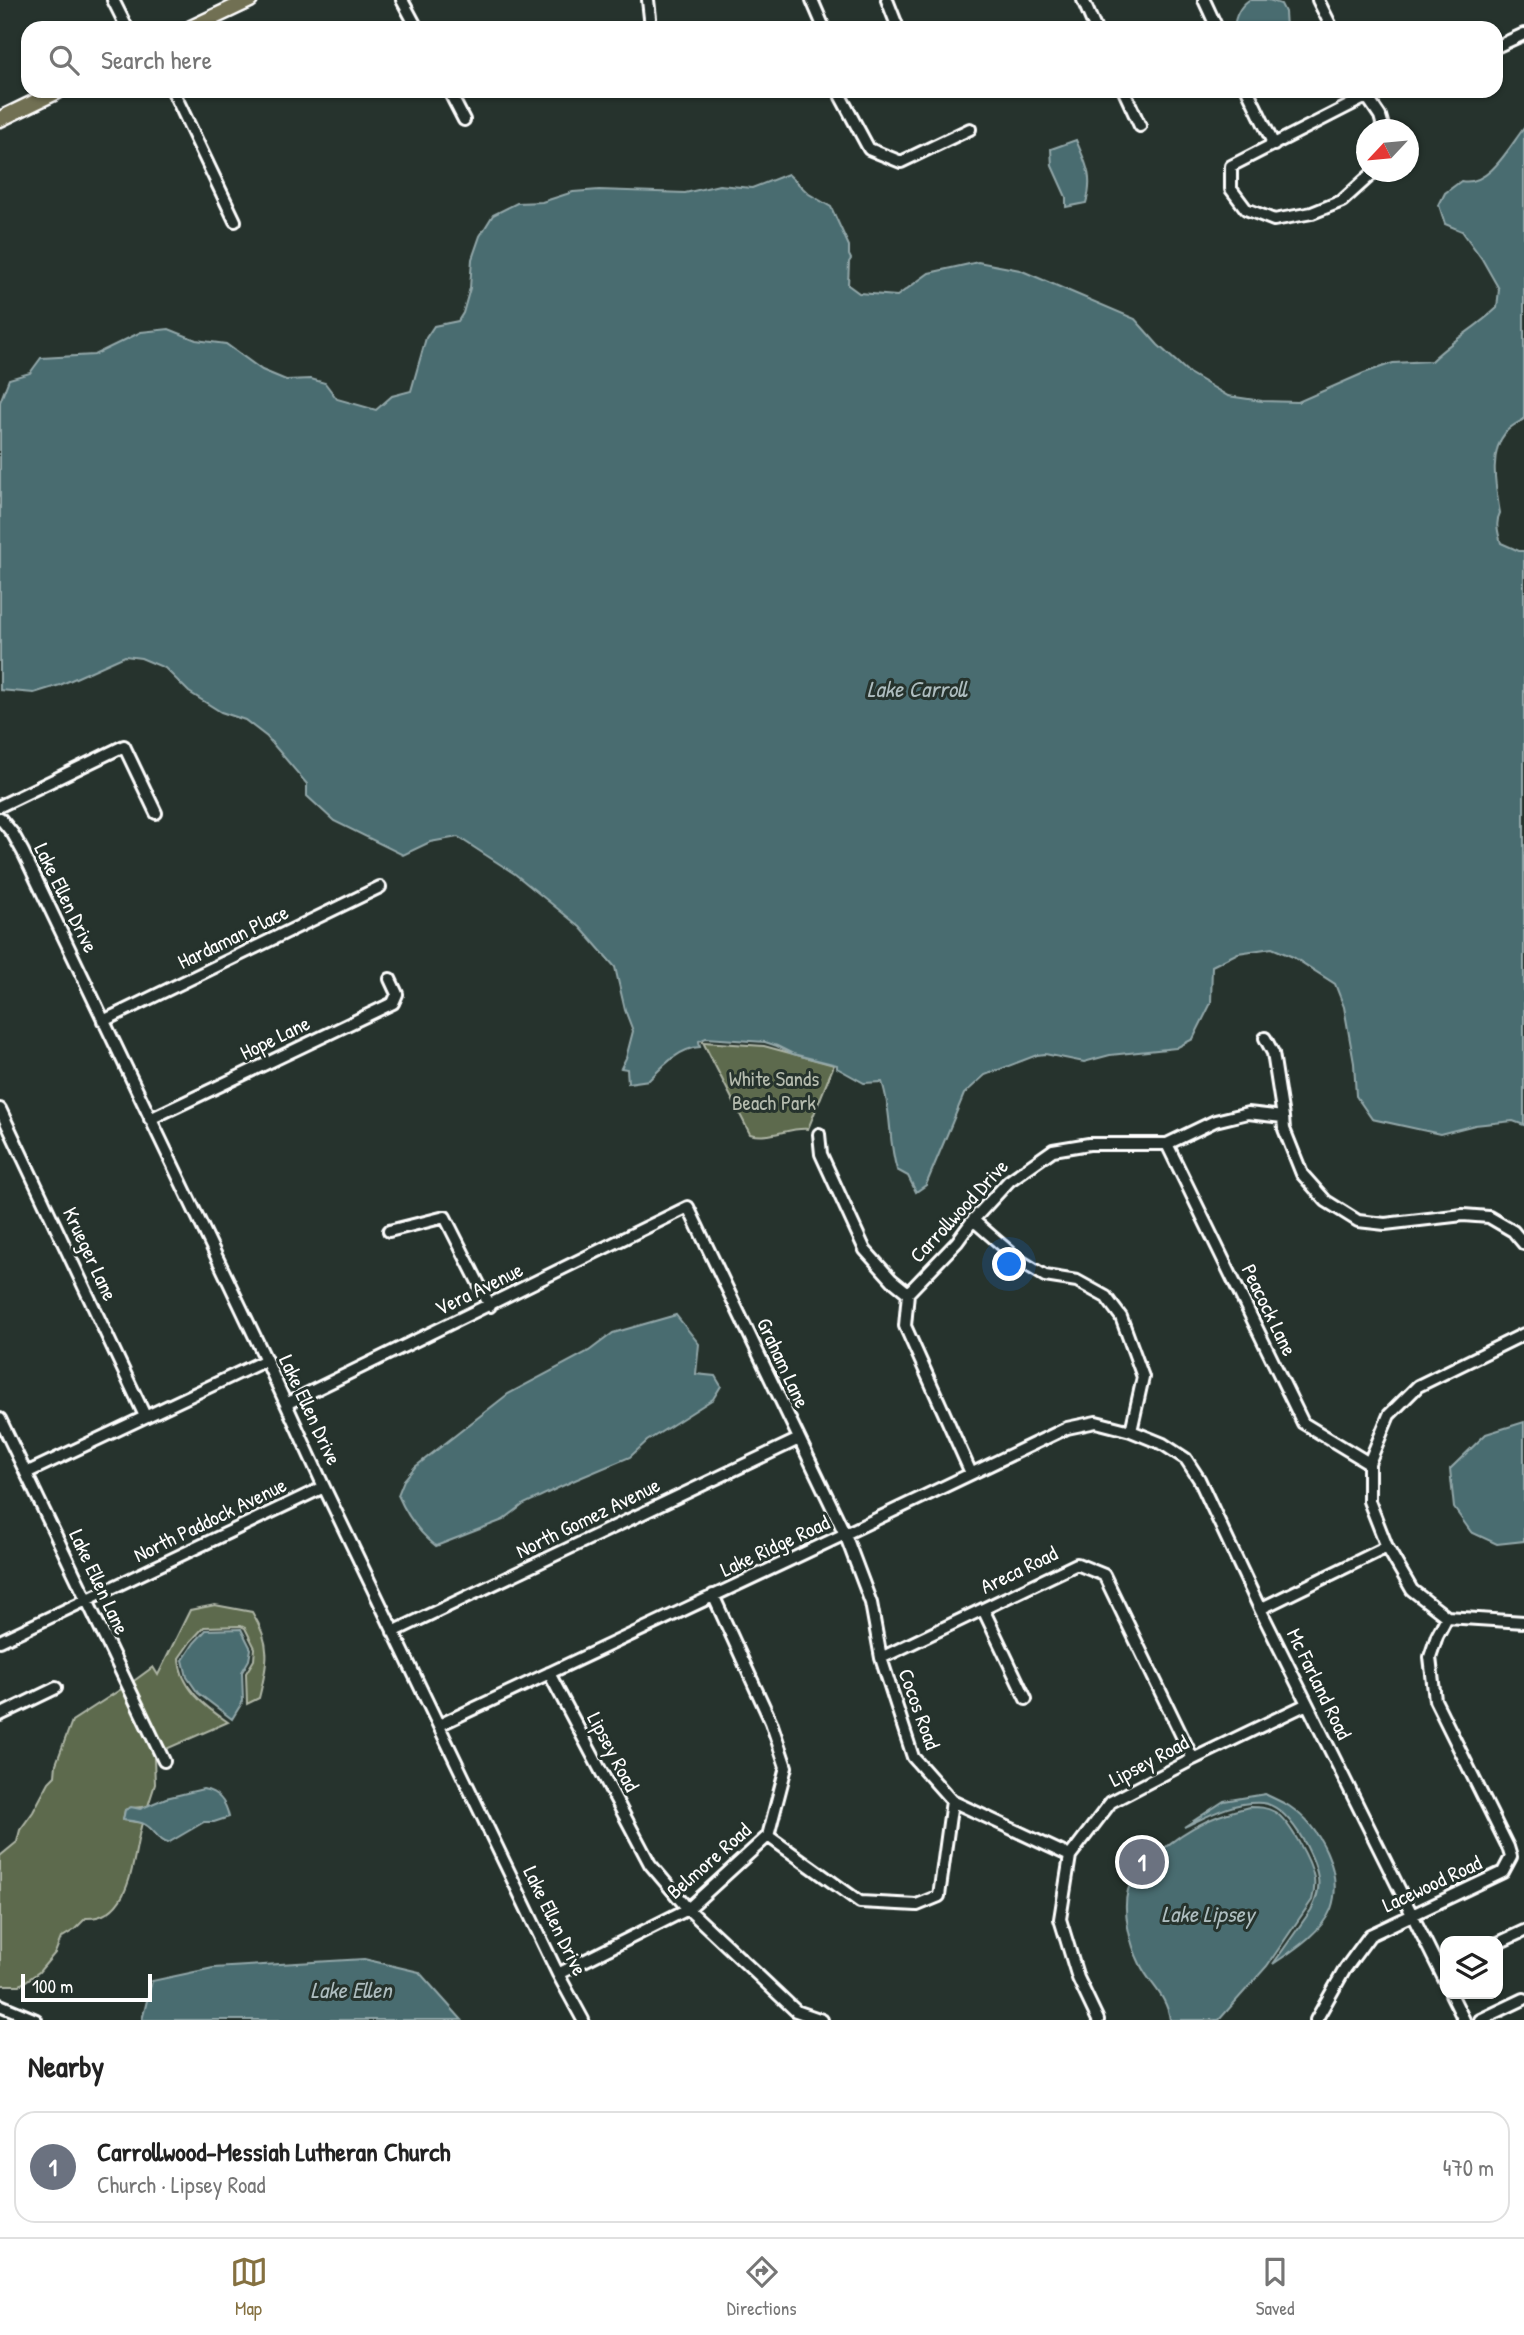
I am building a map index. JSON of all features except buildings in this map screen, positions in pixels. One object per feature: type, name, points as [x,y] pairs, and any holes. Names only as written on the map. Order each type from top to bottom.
[{"type":"main road","points":[[206,21],[250,0]]},
{"type":"main road","points":[[0,119],[44,98]]},
{"type":"street","points":[[113,0],[124,21]]},
{"type":"street","points":[[402,0],[413,21]]},
{"type":"street","points":[[648,0],[650,18]]},
{"type":"street","points":[[812,0],[821,21]]},
{"type":"street","points":[[887,0],[895,21]]},
{"type":"street","points":[[1083,0],[1092,21]]},
{"type":"street","points":[[1204,0],[1214,21]]},
{"type":"street","points":[[1318,0],[1328,21]]},
{"type":"street","points":[[1503,44],[1524,34]]},
{"type":"street","points":[[176,98],[235,220]]},
{"type":"street","points":[[453,98],[464,120]]},
{"type":"street","points":[[842,98],[869,149],[901,162],[970,129]]},
{"type":"street","points":[[1127,98],[1140,126]]},
{"type":"street","points":[[1251,98],[1273,145]]},
{"type":"street","points":[[1358,98],[1231,166],[1231,189],[1246,209],[1274,220],[1312,213],[1342,201],[1363,182]]},
{"type":"street","points":[[1368,98],[1381,119]]},
{"type":"street","points":[[0,806],[124,746],[156,813]]},
{"type":"street","name":"Lake Ellen Drive","points":[[0,818],[23,852],[393,1632],[558,1974],[583,2020]]},
{"type":"street","name":"Hardaman Place","points":[[103,1021],[380,887]]},
{"type":"street","name":"Hope Lane","points":[[150,1119],[393,1003],[397,994],[390,979]]},
{"type":"street","points":[[1265,1038],[1273,1053],[1284,1129],[1302,1174],[1326,1201],[1358,1221],[1385,1224],[1463,1215],[1489,1217],[1513,1231],[1524,1244]]},
{"type":"street","name":"Krueger Lane","points":[[0,1109],[145,1416]]},
{"type":"street","name":"Carrollwood Drive","points":[[971,1473],[905,1326],[908,1293],[957,1242],[1009,1181],[1053,1150],[1089,1144],[1167,1144],[1215,1121],[1248,1113],[1283,1117]]},
{"type":"street","name":"Carrollwood Drive","points":[[819,1134],[821,1154],[865,1250],[892,1280],[908,1293]]},
{"type":"street","name":"Peacock Lane","points":[[1167,1144],[1303,1423],[1369,1462]]},
{"type":"street","name":"Vera Avenue","points":[[286,1404],[688,1207]]},
{"type":"street","name":"Graham Lane","points":[[688,1207],[845,1534]]},
{"type":"street","points":[[389,1231],[445,1217],[490,1306]]},
{"type":"street","points":[[973,1220],[1019,1260],[1045,1276],[1077,1281],[1106,1297],[1121,1317],[1143,1377],[1131,1432]]},
{"type":"street","points":[[1523,1625],[1447,1618],[1412,1590],[1387,1547],[1369,1501],[1369,1462],[1389,1415],[1418,1386],[1524,1334]]},
{"type":"street","points":[[26,1473],[266,1360]]},
{"type":"street","name":"Lake Ellen Lane","points":[[0,1419],[164,1762]]},
{"type":"street","name":"Lake Ridge Road","points":[[439,1725],[1067,1428],[1096,1422],[1131,1432]]},
{"type":"street","name":"Mc Farland Road","points":[[1131,1432],[1163,1444],[1186,1459],[1199,1479],[1260,1609],[1411,1914],[1440,1964]]},
{"type":"street","name":"North Gomez Avenue","points":[[393,1632],[799,1439]]},
{"type":"street","name":"North Paddock Avenue","points":[[0,1642],[324,1487]]},
{"type":"street","name":"Cocos Road","points":[[845,1534],[871,1603],[881,1658],[913,1757],[952,1801],[1070,1856]]},
{"type":"street","points":[[1260,1609],[1387,1547]]},
{"type":"street","name":"Areca Road","points":[[881,1658],[1077,1564],[1104,1575],[1193,1759]]},
{"type":"street","name":"Belmore Road","points":[[558,1974],[688,1909],[768,1836],[786,1768],[771,1722],[712,1595]]},
{"type":"street","points":[[983,1609],[1026,1699]]},
{"type":"street","name":"Lacewood Road","points":[[1316,2020],[1345,1969],[1370,1935],[1503,1872],[1511,1857],[1435,1700],[1430,1657],[1447,1618]]},
{"type":"street","name":"Lipsey Road","points":[[549,1673],[650,1864],[688,1909],[796,2011],[822,2020]]},
{"type":"street","points":[[0,1715],[56,1688]]},
{"type":"street","name":"Lipsey Road","points":[[1098,2020],[1078,1978],[1060,1919],[1070,1856],[1111,1802],[1307,1704]]},
{"type":"street","points":[[768,1836],[860,1902],[917,1905],[939,1896],[952,1801]]},
{"type":"street","points":[[1503,1941],[1524,1931]]},
{"type":"street","points":[[1454,1999],[1464,2020]]},
{"type":"street","points":[[1480,2020],[1524,1999]]},
{"type":"street","points":[[0,2005],[36,2020]]},
{"type":"green space","name":"White Sands Beach Park","points":[[703,1042],[764,1046],[834,1065],[808,1129],[764,1135],[750,1134]]},
{"type":"green space","points":[[215,1605],[252,1612],[258,1623],[266,1654],[265,1674],[259,1698],[247,1704],[246,1673],[254,1660],[255,1648],[245,1628],[204,1627],[179,1658],[180,1668],[195,1695],[228,1722],[164,1750],[131,1683],[153,1667],[158,1675],[190,1610]]},
{"type":"green space","points":[[123,1688],[156,1757],[155,1784],[148,1806],[125,1810],[123,1820],[142,1823],[128,1883],[113,1908],[101,1916],[86,1918],[61,1938],[55,1953],[39,1972],[20,1985],[0,1985],[0,1856],[17,1842],[20,1830],[55,1776],[56,1764],[72,1721]]},
{"type":"water","points":[[1249,0],[1269,0],[1281,4],[1286,21],[1235,21]]},
{"type":"water","name":"Lake Carroll","points":[[1524,128],[1524,419],[1510,428],[1500,440],[1495,471],[1501,543],[1524,551],[1524,1125],[1513,1121],[1475,1125],[1440,1134],[1372,1119],[1356,1096],[1354,1063],[1344,1007],[1335,984],[1293,957],[1272,948],[1238,953],[1212,966],[1211,1003],[1193,1039],[1176,1048],[1110,1055],[1084,1062],[1045,1054],[1037,1055],[985,1075],[964,1094],[926,1185],[916,1192],[908,1176],[897,1170],[882,1082],[864,1083],[837,1068],[837,1065],[793,1054],[765,1042],[706,1038],[699,1041],[700,1047],[678,1054],[649,1080],[628,1083],[627,1069],[621,1068],[633,1031],[615,967],[580,927],[515,874],[458,837],[430,842],[403,855],[334,821],[307,796],[307,784],[267,737],[245,720],[221,712],[189,692],[165,668],[141,658],[125,656],[60,685],[34,693],[0,690],[0,402],[9,379],[30,373],[41,358],[94,355],[141,332],[169,329],[196,340],[226,344],[262,370],[286,380],[311,379],[325,383],[337,399],[376,410],[392,396],[411,391],[426,338],[434,326],[458,321],[463,313],[470,288],[472,259],[480,236],[493,215],[517,203],[542,202],[573,192],[599,190],[685,193],[719,185],[752,188],[788,174],[809,194],[831,207],[849,246],[851,259],[848,285],[859,293],[897,296],[929,273],[978,262],[1020,270],[1135,319],[1158,345],[1189,373],[1228,396],[1298,402],[1393,363],[1431,361],[1497,308],[1499,289],[1462,231],[1445,224],[1439,205],[1445,193],[1461,181],[1481,178],[1489,172]]},
{"type":"water","points":[[1076,140],[1088,171],[1088,194],[1086,203],[1066,207],[1066,197],[1052,166],[1051,149]]},
{"type":"water","points":[[676,1315],[699,1344],[696,1374],[715,1376],[721,1386],[713,1399],[647,1441],[630,1457],[524,1504],[503,1520],[436,1546],[418,1529],[398,1495],[404,1480],[415,1467],[508,1394],[589,1351],[613,1333]]},
{"type":"water","points":[[1524,1422],[1524,1541],[1497,1544],[1471,1532],[1454,1508],[1450,1469],[1486,1434]]},
{"type":"water","points":[[241,1629],[251,1649],[249,1660],[242,1672],[243,1701],[232,1719],[198,1693],[187,1677],[183,1660],[206,1630]]},
{"type":"water","points":[[203,1789],[221,1798],[229,1817],[204,1822],[168,1843],[146,1825],[123,1820],[125,1810],[131,1807],[140,1809],[166,1798]]},
{"type":"water","points":[[1265,1794],[1289,1806],[1310,1826],[1326,1852],[1334,1880],[1334,1895],[1327,1917],[1306,1940],[1273,1964],[1311,1910],[1318,1891],[1316,1868],[1299,1833],[1281,1812],[1262,1803],[1231,1807],[1184,1827],[1224,1801]]},
{"type":"water","name":"Lake Lipsey","points":[[1249,1807],[1275,1812],[1293,1833],[1314,1878],[1312,1900],[1267,1966],[1219,2020],[1170,2020],[1158,1990],[1144,1971],[1133,1947],[1127,1917],[1126,1898],[1129,1886],[1141,1869],[1182,1835],[1206,1821]]},
{"type":"water","name":"Lake Ellen","points":[[364,1959],[419,1972],[462,2020],[142,2020],[152,1981],[213,1968]]},
{"type":"place","name":"Carrollwood-Messiah Lutheran Church","points":[[1142,1862]]}]
